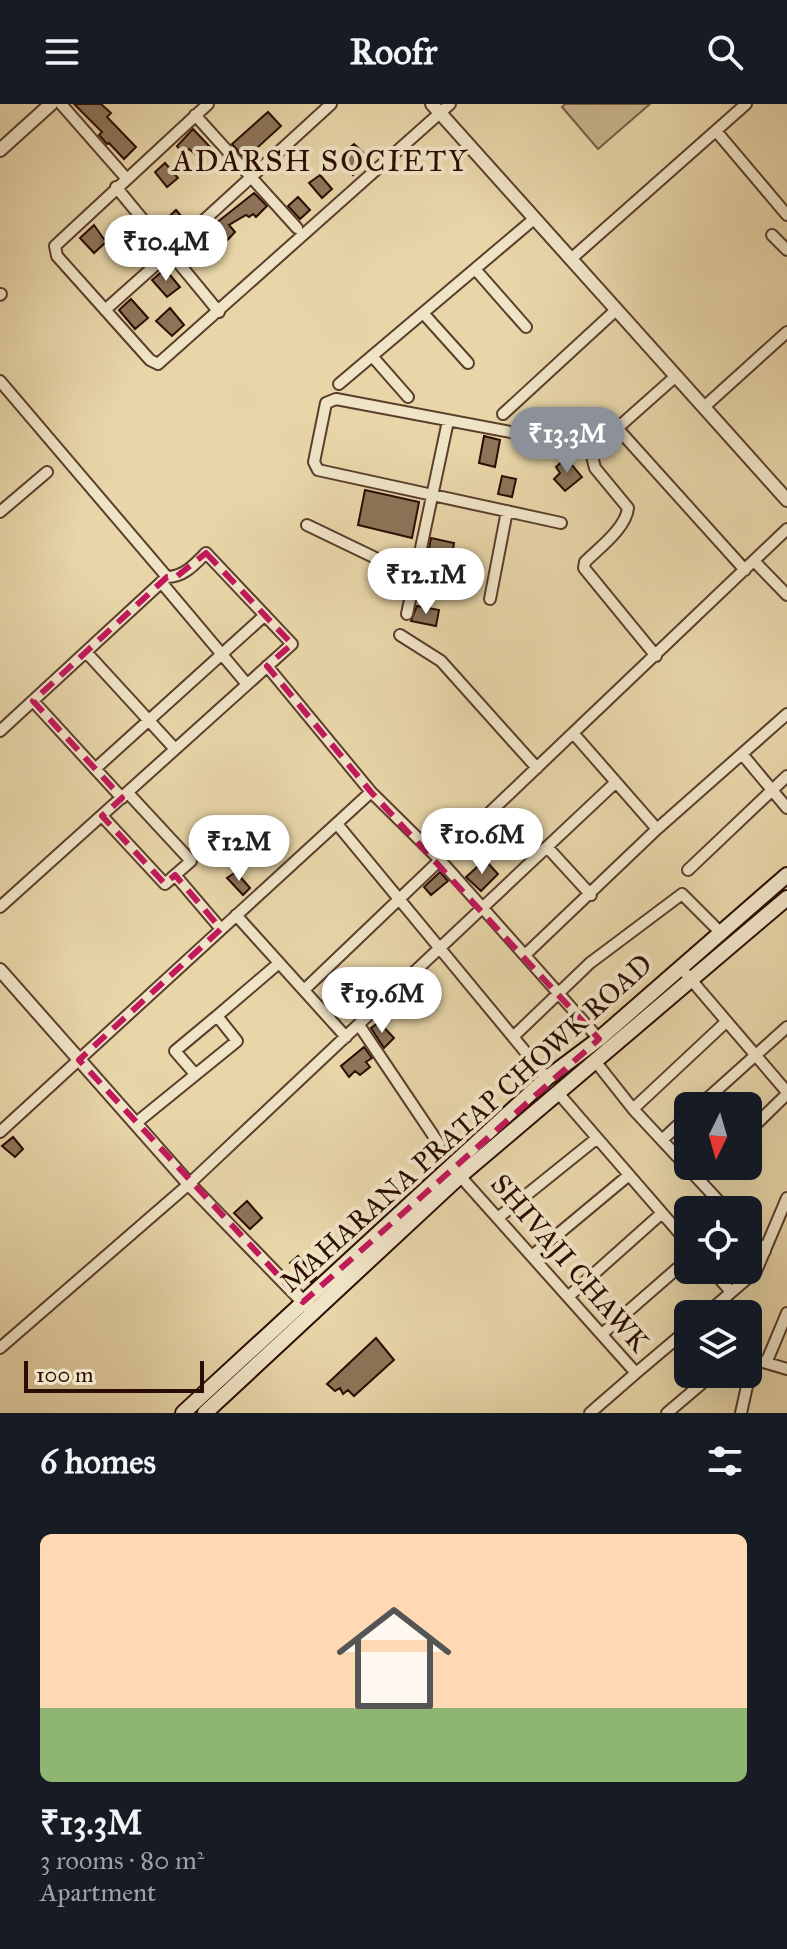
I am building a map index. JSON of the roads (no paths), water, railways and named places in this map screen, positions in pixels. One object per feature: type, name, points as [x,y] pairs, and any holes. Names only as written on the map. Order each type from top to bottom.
[{"type":"main road","name":"MAHARANA PRATAP CHOWK ROAD","points":[[183,1413],[547,1078],[599,1039],[787,875]]},
{"type":"main road","name":"MAHARANA PRATAP CHOWK ROAD","points":[[205,1413],[460,1176],[787,898]]},
{"type":"street","points":[[0,150],[51,104]]},
{"type":"street","points":[[61,104],[126,178]]},
{"type":"street","points":[[208,104],[55,246],[57,256],[150,360],[163,363],[441,107],[534,219],[787,500]]},
{"type":"street","points":[[202,222],[331,104]]},
{"type":"street","points":[[571,259],[746,104]]},
{"type":"street","points":[[195,115],[297,228]]},
{"type":"street","points":[[716,131],[787,215]]},
{"type":"street","points":[[116,187],[219,312]]},
{"type":"street","points":[[339,384],[534,219]]},
{"type":"street","points":[[772,235],[787,250]]},
{"type":"street","points":[[105,310],[170,252]]},
{"type":"street","points":[[475,269],[526,327]]},
{"type":"street","points":[[503,414],[616,310]]},
{"type":"street","points":[[423,313],[468,363]]},
{"type":"street","points":[[704,407],[787,332]]},
{"type":"street","points":[[372,356],[408,397]]},
{"type":"street","points":[[561,523],[318,470],[314,462],[328,401],[336,399],[590,448],[600,445],[676,376]]},
{"type":"street","points":[[0,381],[246,683]]},
{"type":"street","points":[[407,614],[448,421]]},
{"type":"street","points":[[618,429],[745,570]]},
{"type":"street","points":[[590,448],[595,468],[628,508],[628,513],[585,562],[584,568],[656,656]]},
{"type":"street","points":[[0,512],[47,472]]},
{"type":"street","points":[[490,599],[507,511]]},
{"type":"street","points":[[307,525],[415,577]]},
{"type":"street","points":[[304,990],[787,529]]},
{"type":"street","points":[[0,731],[164,580],[193,567],[206,553],[292,644],[0,907]]},
{"type":"street","points":[[754,561],[787,595]]},
{"type":"street","points":[[95,769],[265,615]]},
{"type":"street","points":[[400,635],[441,661],[537,768]]},
{"type":"street","points":[[86,652],[175,749]]},
{"type":"street","points":[[267,666],[371,792],[440,860],[599,1039]]},
{"type":"street","points":[[33,701],[95,769],[191,861],[165,884],[102,816]]},
{"type":"street","points":[[526,954],[657,829],[787,714]]},
{"type":"street","points":[[573,733],[657,829]]},
{"type":"street","points":[[742,754],[787,808]]},
{"type":"street","points":[[688,870],[787,776]]},
{"type":"street","points":[[0,1348],[189,1184],[615,783]]},
{"type":"street","points":[[0,1132],[371,792]]},
{"type":"street","points":[[337,824],[547,1078]]},
{"type":"street","points":[[547,847],[591,895]]},
{"type":"street","points":[[175,875],[221,929]]},
{"type":"street","points":[[514,1036],[590,963],[682,894],[721,933]]},
{"type":"street","points":[[236,915],[346,1037]]},
{"type":"street","points":[[195,1074],[175,1051],[279,963]]},
{"type":"street","points":[[681,968],[787,1093],[762,1118]]},
{"type":"street","points":[[0,970],[189,1184],[314,1313]]},
{"type":"street","points":[[136,1123],[237,1041],[217,1016]]},
{"type":"street","points":[[633,1109],[726,1022]]},
{"type":"street","points":[[359,1025],[439,1144]]},
{"type":"street","points":[[715,1092],[787,1027]]},
{"type":"street","points":[[595,1061],[633,1109],[674,1153]]},
{"type":"street","points":[[559,1094],[674,1227]]},
{"type":"street","points":[[662,1140],[674,1129]]},
{"type":"street","points":[[499,1217],[596,1139]]},
{"type":"street","points":[[533,1255],[629,1175]]},
{"type":"street","name":"SHIVAJI CHAWK","points":[[460,1176],[636,1373],[590,1413]]},
{"type":"street","points":[[700,1180],[714,1196]]},
{"type":"street","points":[[722,1300],[756,1271],[787,1198]]},
{"type":"street","points":[[569,1296],[662,1213]]},
{"type":"street","points":[[762,1248],[765,1251]]},
{"type":"street","points":[[602,1334],[674,1271]]},
{"type":"street","points":[[724,1284],[731,1292]]},
{"type":"street","points":[[766,1363],[787,1313]]},
{"type":"street","points":[[636,1373],[674,1341]]},
{"type":"street","points":[[762,1362],[787,1369]]},
{"type":"street","points":[[667,1413],[696,1388]]},
{"type":"street","points":[[741,1413],[745,1388]]},
{"type":"district","name":"ADARSH SOCIETY","points":[[321,161]]}]
